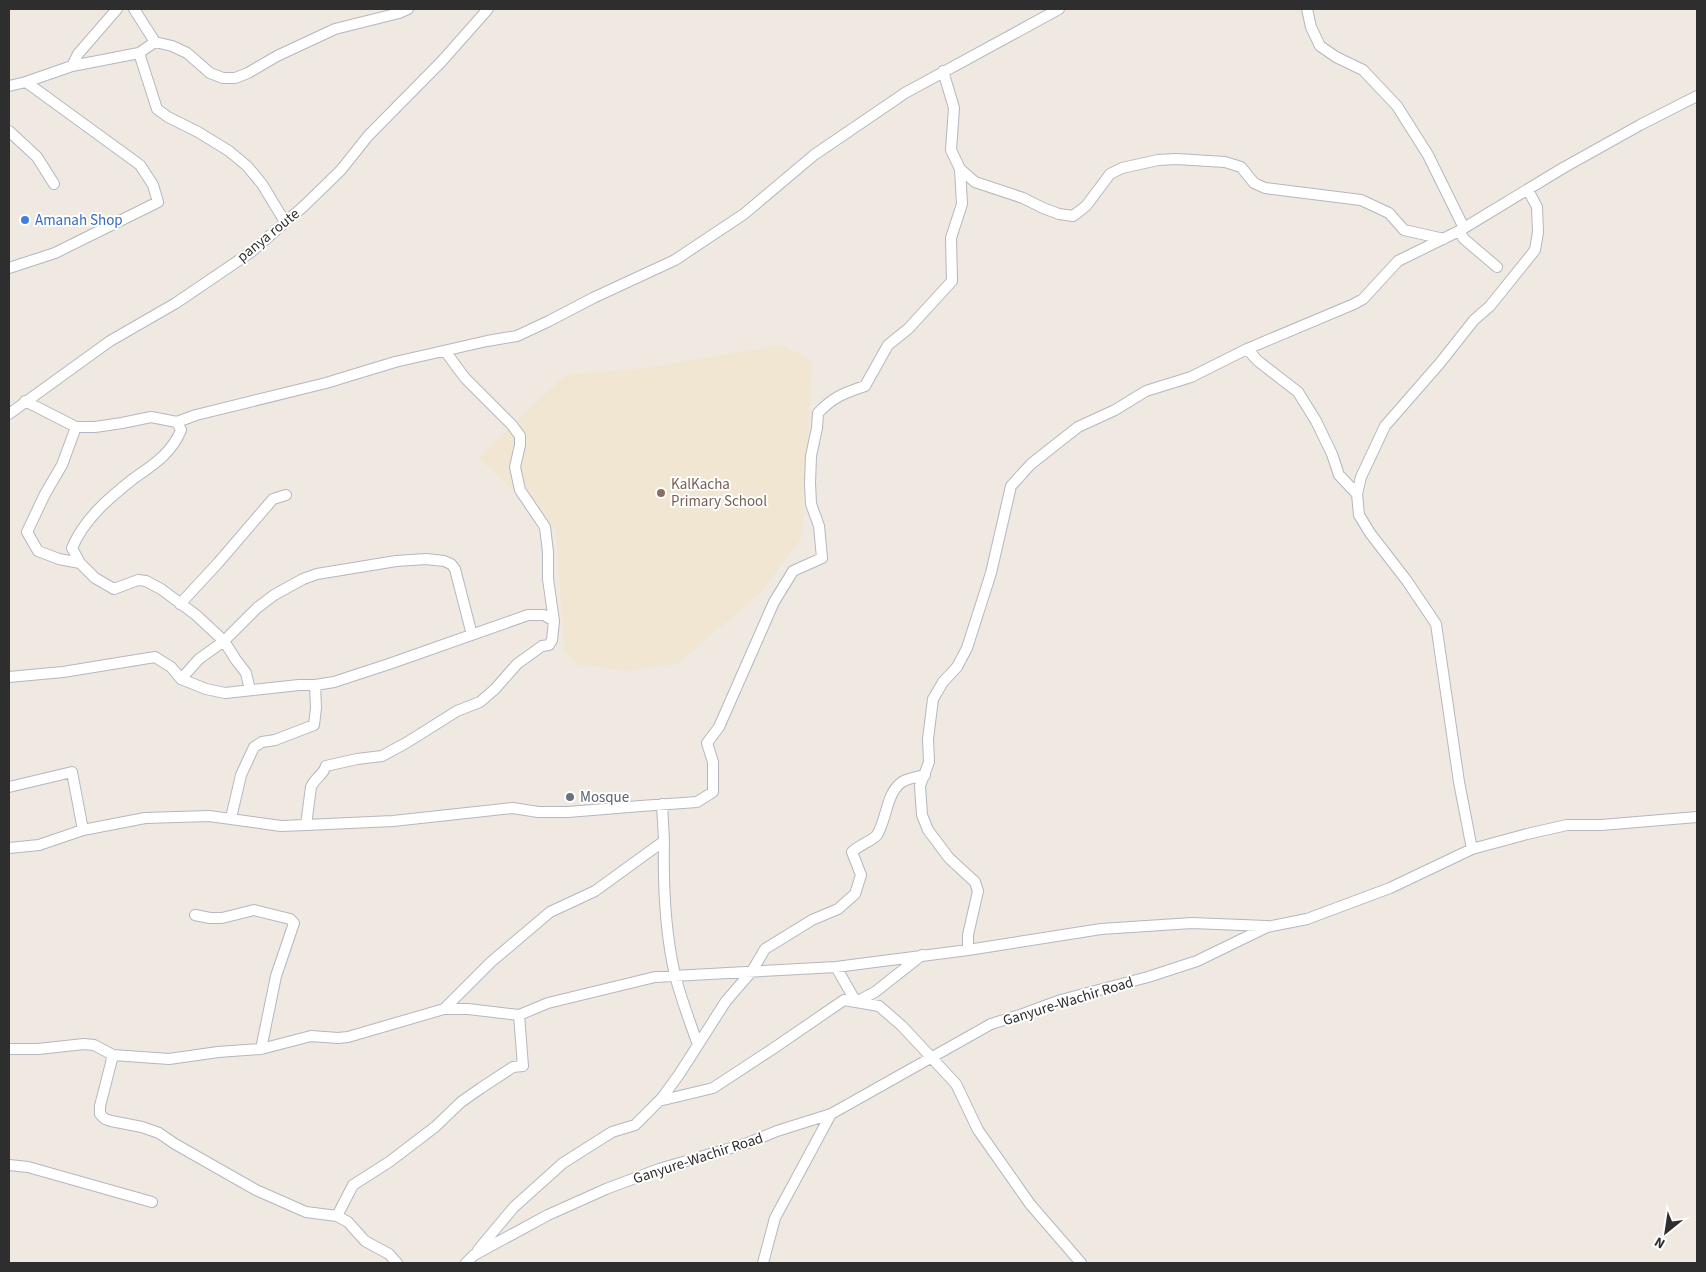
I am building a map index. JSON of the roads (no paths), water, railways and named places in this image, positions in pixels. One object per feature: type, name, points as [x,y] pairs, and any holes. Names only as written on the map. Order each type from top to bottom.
[{"type":"street","points":[[72,66],[78,54],[117,9]]},
{"type":"street","points":[[134,9],[155,42],[172,46],[187,53],[210,73],[223,78],[235,78],[248,74],[277,56],[336,30],[408,9]]},
{"type":"street","name":"panya route","points":[[9,414],[110,341],[176,303],[250,252],[304,206],[341,170],[368,136],[442,61],[488,9]]},
{"type":"street","points":[[25,402],[76,427],[122,423],[151,417],[177,422],[196,415],[326,383],[396,362],[517,336],[675,260],[744,214],[814,155],[905,93],[1059,9]]},
{"type":"street","points":[[1307,9],[1311,27],[1320,46],[1336,57],[1363,70],[1397,106],[1428,155],[1462,230],[1464,239],[1497,267]]},
{"type":"street","points":[[9,86],[72,66],[139,53],[155,42]]},
{"type":"street","points":[[139,53],[157,109],[168,117],[198,132],[247,166],[262,184],[285,222]]},
{"type":"street","points":[[9,848],[39,845],[83,830],[145,818],[209,816],[281,826],[306,825],[393,821],[514,808],[538,812],[568,812],[697,802],[713,792],[714,762],[708,743],[719,727],[774,602],[793,570],[822,558],[819,526],[811,504],[810,484],[811,456],[818,413],[840,394],[865,386],[888,345],[908,330],[952,281],[951,238],[962,204],[960,169],[951,150],[954,108],[944,71]]},
{"type":"street","points":[[9,268],[55,253],[158,202],[153,185],[140,165],[26,82]]},
{"type":"street","points":[[968,950],[968,935],[978,891],[975,882],[949,858],[928,830],[922,815],[920,786],[929,762],[928,738],[933,700],[943,682],[957,667],[968,648],[990,573],[1011,486],[1031,464],[1078,427],[1115,410],[1146,391],[1191,377],[1248,349],[1354,304],[1363,299],[1398,261],[1462,230],[1563,168],[1697,96]]},
{"type":"street","points":[[9,132],[37,157],[54,184]]},
{"type":"street","points":[[960,169],[975,182],[1023,198],[1060,214],[1073,216],[1086,206],[1110,174],[1122,168],[1158,160],[1225,162],[1241,167],[1254,184],[1265,188],[1360,200],[1389,213],[1404,230],[1444,238]]},
{"type":"street","points":[[1472,849],[1459,782],[1436,624],[1358,515],[1357,494],[1361,477],[1385,426],[1440,364],[1474,320],[1490,306],[1535,250],[1538,232],[1537,207],[1528,190]]},
{"type":"street","points":[[1248,349],[1258,361],[1298,392],[1320,429],[1332,454],[1339,475],[1357,494]]},
{"type":"street","points":[[306,825],[311,787],[314,781],[323,774],[326,766],[382,756],[457,711],[480,702],[517,664],[542,646],[549,645],[552,640],[554,621],[548,579],[548,552],[545,527],[520,490],[515,467],[520,446],[520,436],[512,425],[465,378],[444,351]]},
{"type":"street","points":[[177,422],[181,430],[178,438],[165,455],[120,491],[84,525],[72,548],[80,562],[95,578],[110,587],[114,589],[138,580],[146,581],[161,589],[196,615],[224,641],[246,673],[250,690]]},
{"type":"street","points":[[76,427],[62,465],[45,494],[28,532],[38,552],[80,562]]},
{"type":"street","points":[[180,604],[218,563],[272,499],[286,495]]},
{"type":"street","points":[[181,679],[199,659],[224,641],[257,608],[274,595],[303,579],[317,574],[396,561],[426,559],[444,561],[451,564],[455,569],[472,635]]},
{"type":"street","points":[[9,677],[63,672],[155,657],[171,667],[181,679],[206,689],[225,693],[315,685],[345,678],[528,615],[544,615],[554,621]]},
{"type":"street","points":[[231,818],[240,774],[254,747],[262,742],[275,740],[314,725],[316,708],[315,685]]},
{"type":"street","points":[[9,787],[72,772],[83,830]]},
{"type":"street","points":[[474,1255],[514,1206],[563,1163],[612,1132],[636,1125],[659,1101],[680,1073],[726,1002],[752,972],[765,949],[812,920],[838,909],[855,894],[861,875],[852,852],[859,845],[872,840],[878,834],[885,818],[888,804],[898,786],[904,781],[925,775]]},
{"type":"street","points":[[662,804],[664,841],[663,887],[675,975],[698,1045]]},
{"type":"street","name":"Ganyure-Wachir Road","points":[[466,1263],[474,1255],[548,1215],[606,1188],[748,1143],[777,1131],[831,1114],[991,1024],[1060,1000],[1148,977],[1197,961],[1267,926],[1307,919],[1390,888],[1472,849],[1568,825],[1601,825],[1697,817]]},
{"type":"street","points":[[444,1009],[491,962],[550,912],[595,891],[664,841]]},
{"type":"street","points":[[195,915],[222,918],[254,910],[290,920],[294,923],[276,976],[261,1049]]},
{"type":"street","points":[[9,1049],[38,1049],[84,1044],[94,1045],[113,1055],[169,1059],[210,1053],[261,1049],[311,1036],[348,1038],[444,1009],[468,1009],[519,1015],[548,1003],[655,977],[836,966],[968,950],[1101,929],[1192,923],[1267,926]]},
{"type":"street","points":[[856,1002],[875,992],[924,954]]},
{"type":"street","points":[[836,966],[856,1002]]},
{"type":"street","points":[[659,1101],[712,1088],[844,1000],[879,1006],[902,1026],[956,1084],[978,1130],[1030,1204],[1081,1263]]},
{"type":"street","points":[[336,1216],[353,1185],[389,1162],[435,1127],[461,1102],[481,1088],[512,1067],[523,1066],[519,1015]]},
{"type":"street","points":[[113,1055],[100,1106],[100,1114],[103,1118],[111,1122],[142,1127],[159,1133],[256,1190],[306,1212],[336,1216],[348,1222],[366,1240],[389,1254],[397,1263]]},
{"type":"street","points":[[762,1263],[775,1218],[831,1114]]},
{"type":"street","points":[[9,1165],[28,1167],[152,1202]]},
{"type":"place","name":"Amanah Shop","points":[[25,220]]},
{"type":"place","name":"KalKacha Primary School","points":[[661,493]]},
{"type":"place","name":"Mosque","points":[[570,797]]}]
